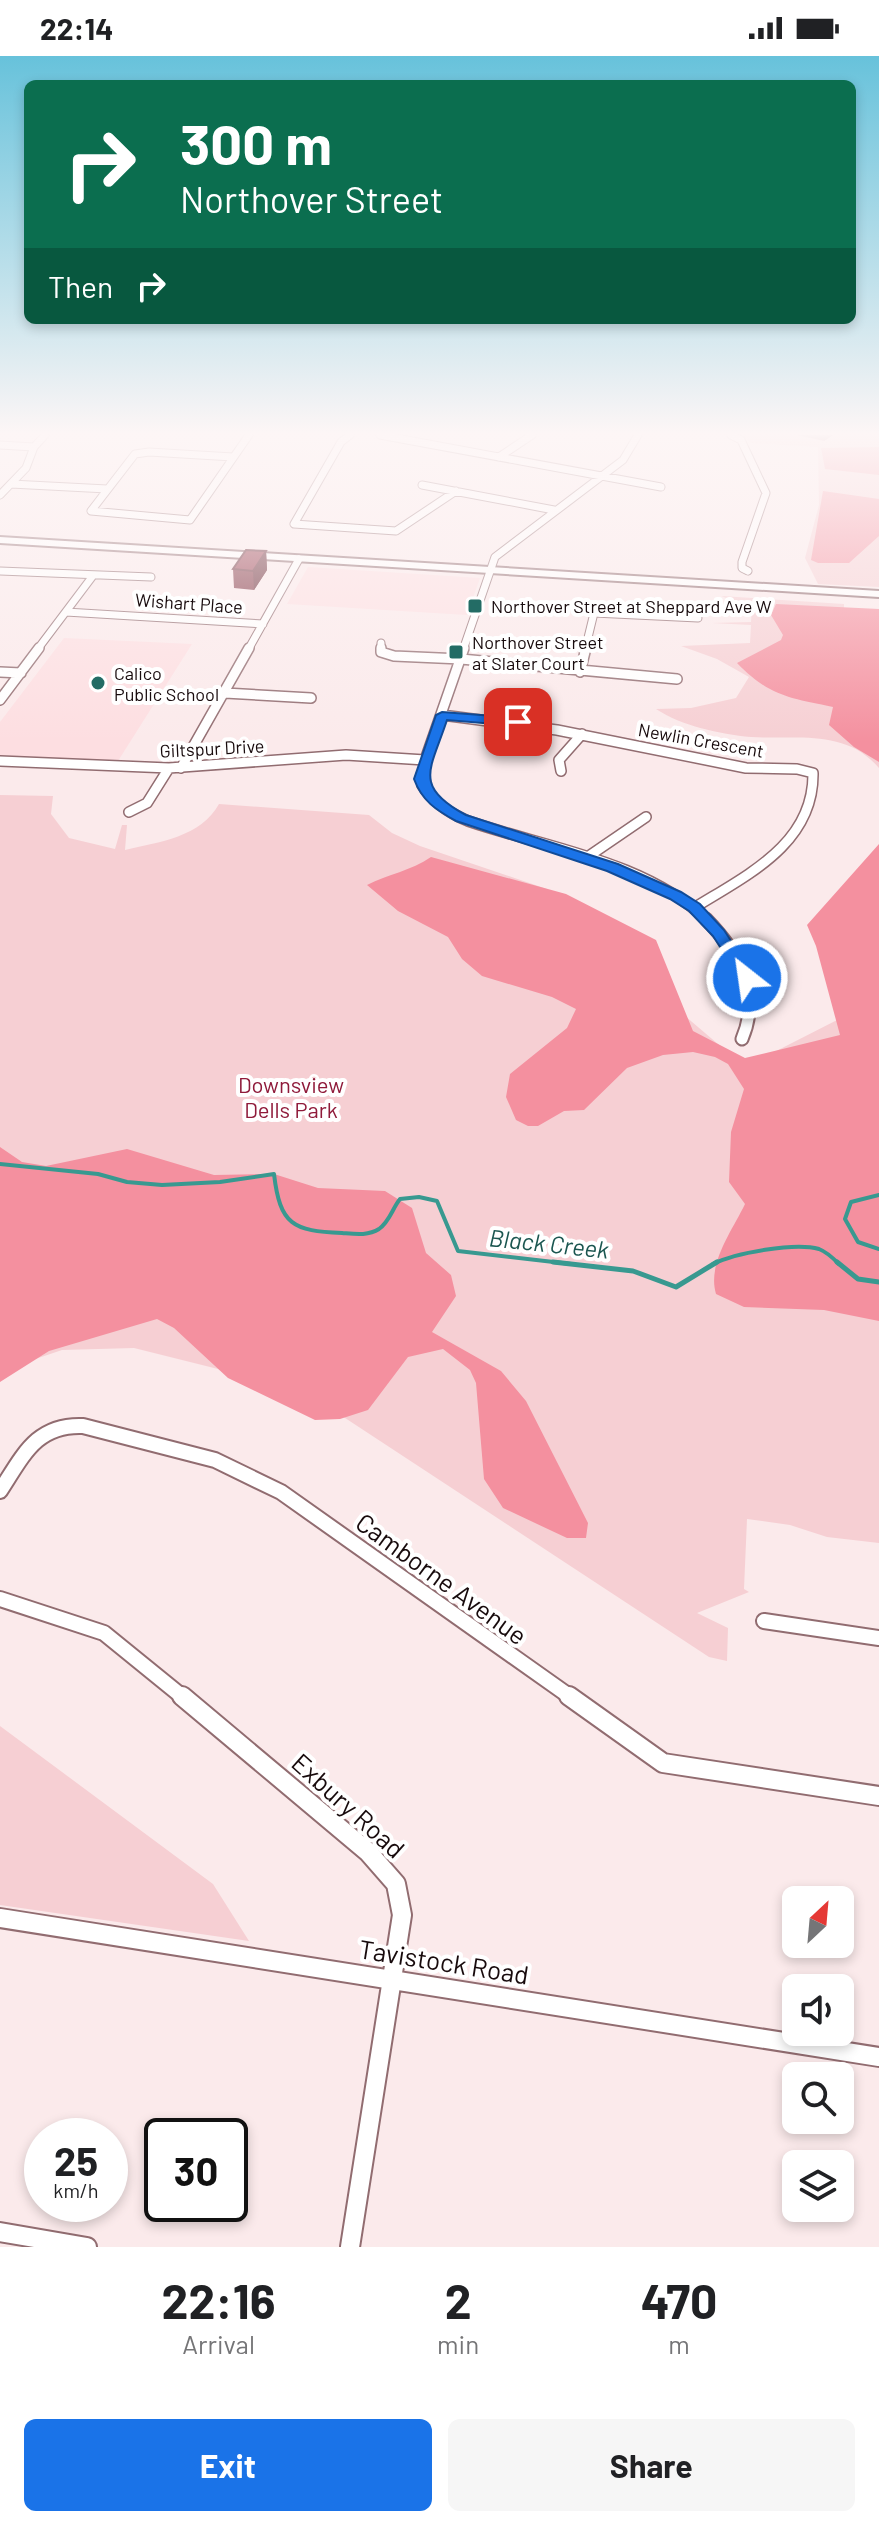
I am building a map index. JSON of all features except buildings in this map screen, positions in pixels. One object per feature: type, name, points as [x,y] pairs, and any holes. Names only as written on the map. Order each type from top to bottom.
[{"type":"main road","points":[[0,540],[879,594]]},
{"type":"street","points":[[519,537],[498,553],[425,760],[422,785],[444,809],[461,818],[586,858],[660,888],[694,908],[727,943],[745,970],[752,1000],[751,1017],[742,1039]]},
{"type":"street","points":[[748,571],[742,568],[742,562],[751,537]]},
{"type":"street","points":[[181,768],[299,559]]},
{"type":"street","points":[[0,571],[151,577]]},
{"type":"street","points":[[0,700],[92,577]]},
{"type":"street","name":"Wishart Place","points":[[66,612],[263,624]]},
{"type":"street","points":[[580,672],[594,613],[698,618]]},
{"type":"street","points":[[381,643],[381,652],[394,656],[461,659],[677,679]]},
{"type":"street","points":[[0,672],[21,673]]},
{"type":"street","points":[[225,693],[311,698]]},
{"type":"street","name":"Newlin Crescent","points":[[442,715],[538,724],[745,768],[796,769],[813,773],[808,816],[794,835],[757,866],[694,908]]},
{"type":"street","points":[[561,771],[559,760],[582,734]]},
{"type":"street","name":"Giltspur Drive","points":[[0,761],[181,768],[346,755],[425,760]]},
{"type":"street","points":[[129,812],[147,803],[169,768]]},
{"type":"street","points":[[586,858],[646,817]]},
{"type":"street","name":"Camborne Avenue","points":[[0,1491],[34,1440],[44,1431],[63,1425],[83,1426],[215,1460],[281,1492],[663,1763],[879,1796]]},
{"type":"street","name":"Exbury Road","points":[[0,1599],[104,1633],[117,1642],[381,1864],[396,1884],[401,1905],[350,2247]]},
{"type":"street","points":[[764,1621],[879,1638]]},
{"type":"street","name":"Tavistock Road","points":[[0,1918],[879,2057]]},
{"type":"street","points":[[0,2232],[87,2247]]},
{"type":"shaded area","points":[[815,537],[878,537],[849,563],[818,563],[811,560]]},
{"type":"shaded area","points":[[308,567],[480,578],[467,615],[287,604]]},
{"type":"shaded area","points":[[776,604],[879,609],[879,762],[854,747],[829,725],[833,707],[780,694],[759,683],[737,663],[781,640],[783,635],[771,615]]},
{"type":"shaded area","name":"Calico Public School","points":[[64,638],[192,644],[118,761],[0,756],[0,722]]},
{"type":"shaded area","points":[[879,844],[879,1321],[824,1310],[744,1307],[716,1294],[714,1283],[718,1259],[745,1204],[729,1182],[731,1132],[744,1089],[728,1064],[715,1057],[693,1052],[663,1055],[627,1068],[584,1110],[564,1111],[538,1126],[528,1126],[516,1120],[506,1097],[510,1074],[567,1028],[576,1009],[552,997],[482,976],[462,959],[448,937],[398,911],[367,885],[431,857],[566,894],[656,940],[693,1031],[745,1058],[840,1035],[816,946],[807,925]]},
{"type":"shaded area","points":[[0,1147],[22,1162],[46,1166],[127,1149],[214,1175],[274,1174],[318,1188],[385,1191],[412,1208],[426,1253],[451,1275],[456,1296],[432,1332],[501,1371],[526,1401],[588,1523],[586,1538],[567,1538],[503,1508],[484,1479],[476,1383],[470,1370],[443,1349],[408,1357],[368,1410],[340,1419],[315,1420],[228,1378],[174,1328],[157,1319],[49,1351],[0,1382]]},
{"type":"green space","points":[[810,537],[879,537],[879,587],[818,584],[805,558]]},
{"type":"green space","points":[[721,596],[844,604],[844,608],[879,610],[879,768],[866,755],[835,741],[726,734],[689,725],[656,709],[691,708],[736,698],[749,677],[717,659],[681,646],[750,643],[751,625],[712,623],[751,622],[752,607]]},
{"type":"green space","name":"Downsview Dells Park","points":[[0,795],[53,796],[51,814],[69,838],[115,849],[122,825],[127,825],[125,850],[165,841],[190,831],[202,824],[219,804],[369,815],[392,833],[420,846],[547,889],[658,993],[745,1067],[841,1018],[879,849],[879,1543],[827,1537],[790,1525],[747,1519],[744,1589],[749,1592],[697,1613],[728,1628],[727,1661],[709,1657],[339,1414],[230,1372],[134,1348],[62,1350],[0,1371]]},
{"type":"green space","points":[[0,1726],[213,1884],[249,1941],[0,1905]]},
{"type":"waterway","name":"Black Creek","points":[[0,1164],[98,1174],[127,1182],[162,1185],[220,1182],[274,1174],[285,1215],[301,1227],[325,1232],[361,1234],[375,1231],[386,1222],[400,1199],[419,1197],[437,1201],[458,1251],[571,1264]]},
{"type":"waterway","name":"Black Creek","points":[[879,1195],[851,1202],[845,1219],[858,1242],[879,1249]]},
{"type":"waterway","name":"Black Creek","points":[[715,1263],[750,1253],[808,1247],[827,1253],[839,1264]]},
{"type":"waterway","name":"Black Creek","points":[[553,1262],[633,1271],[676,1287],[715,1263]]},
{"type":"waterway","name":"Black Creek","points":[[837,1262],[858,1279],[879,1282]]},
{"type":"place","name":"Northover Street at Sheppard Ave W","points":[[475,606]]},
{"type":"place","name":"Northover Street at Slater Court","points":[[456,652]]},
{"type":"place","name":"Calico Public School","points":[[98,683]]},
{"type":"route","points":[[518,722],[442,715],[421,779],[427,794],[444,809],[461,818],[613,868],[676,895],[719,933],[745,970],[747,978]]}]
